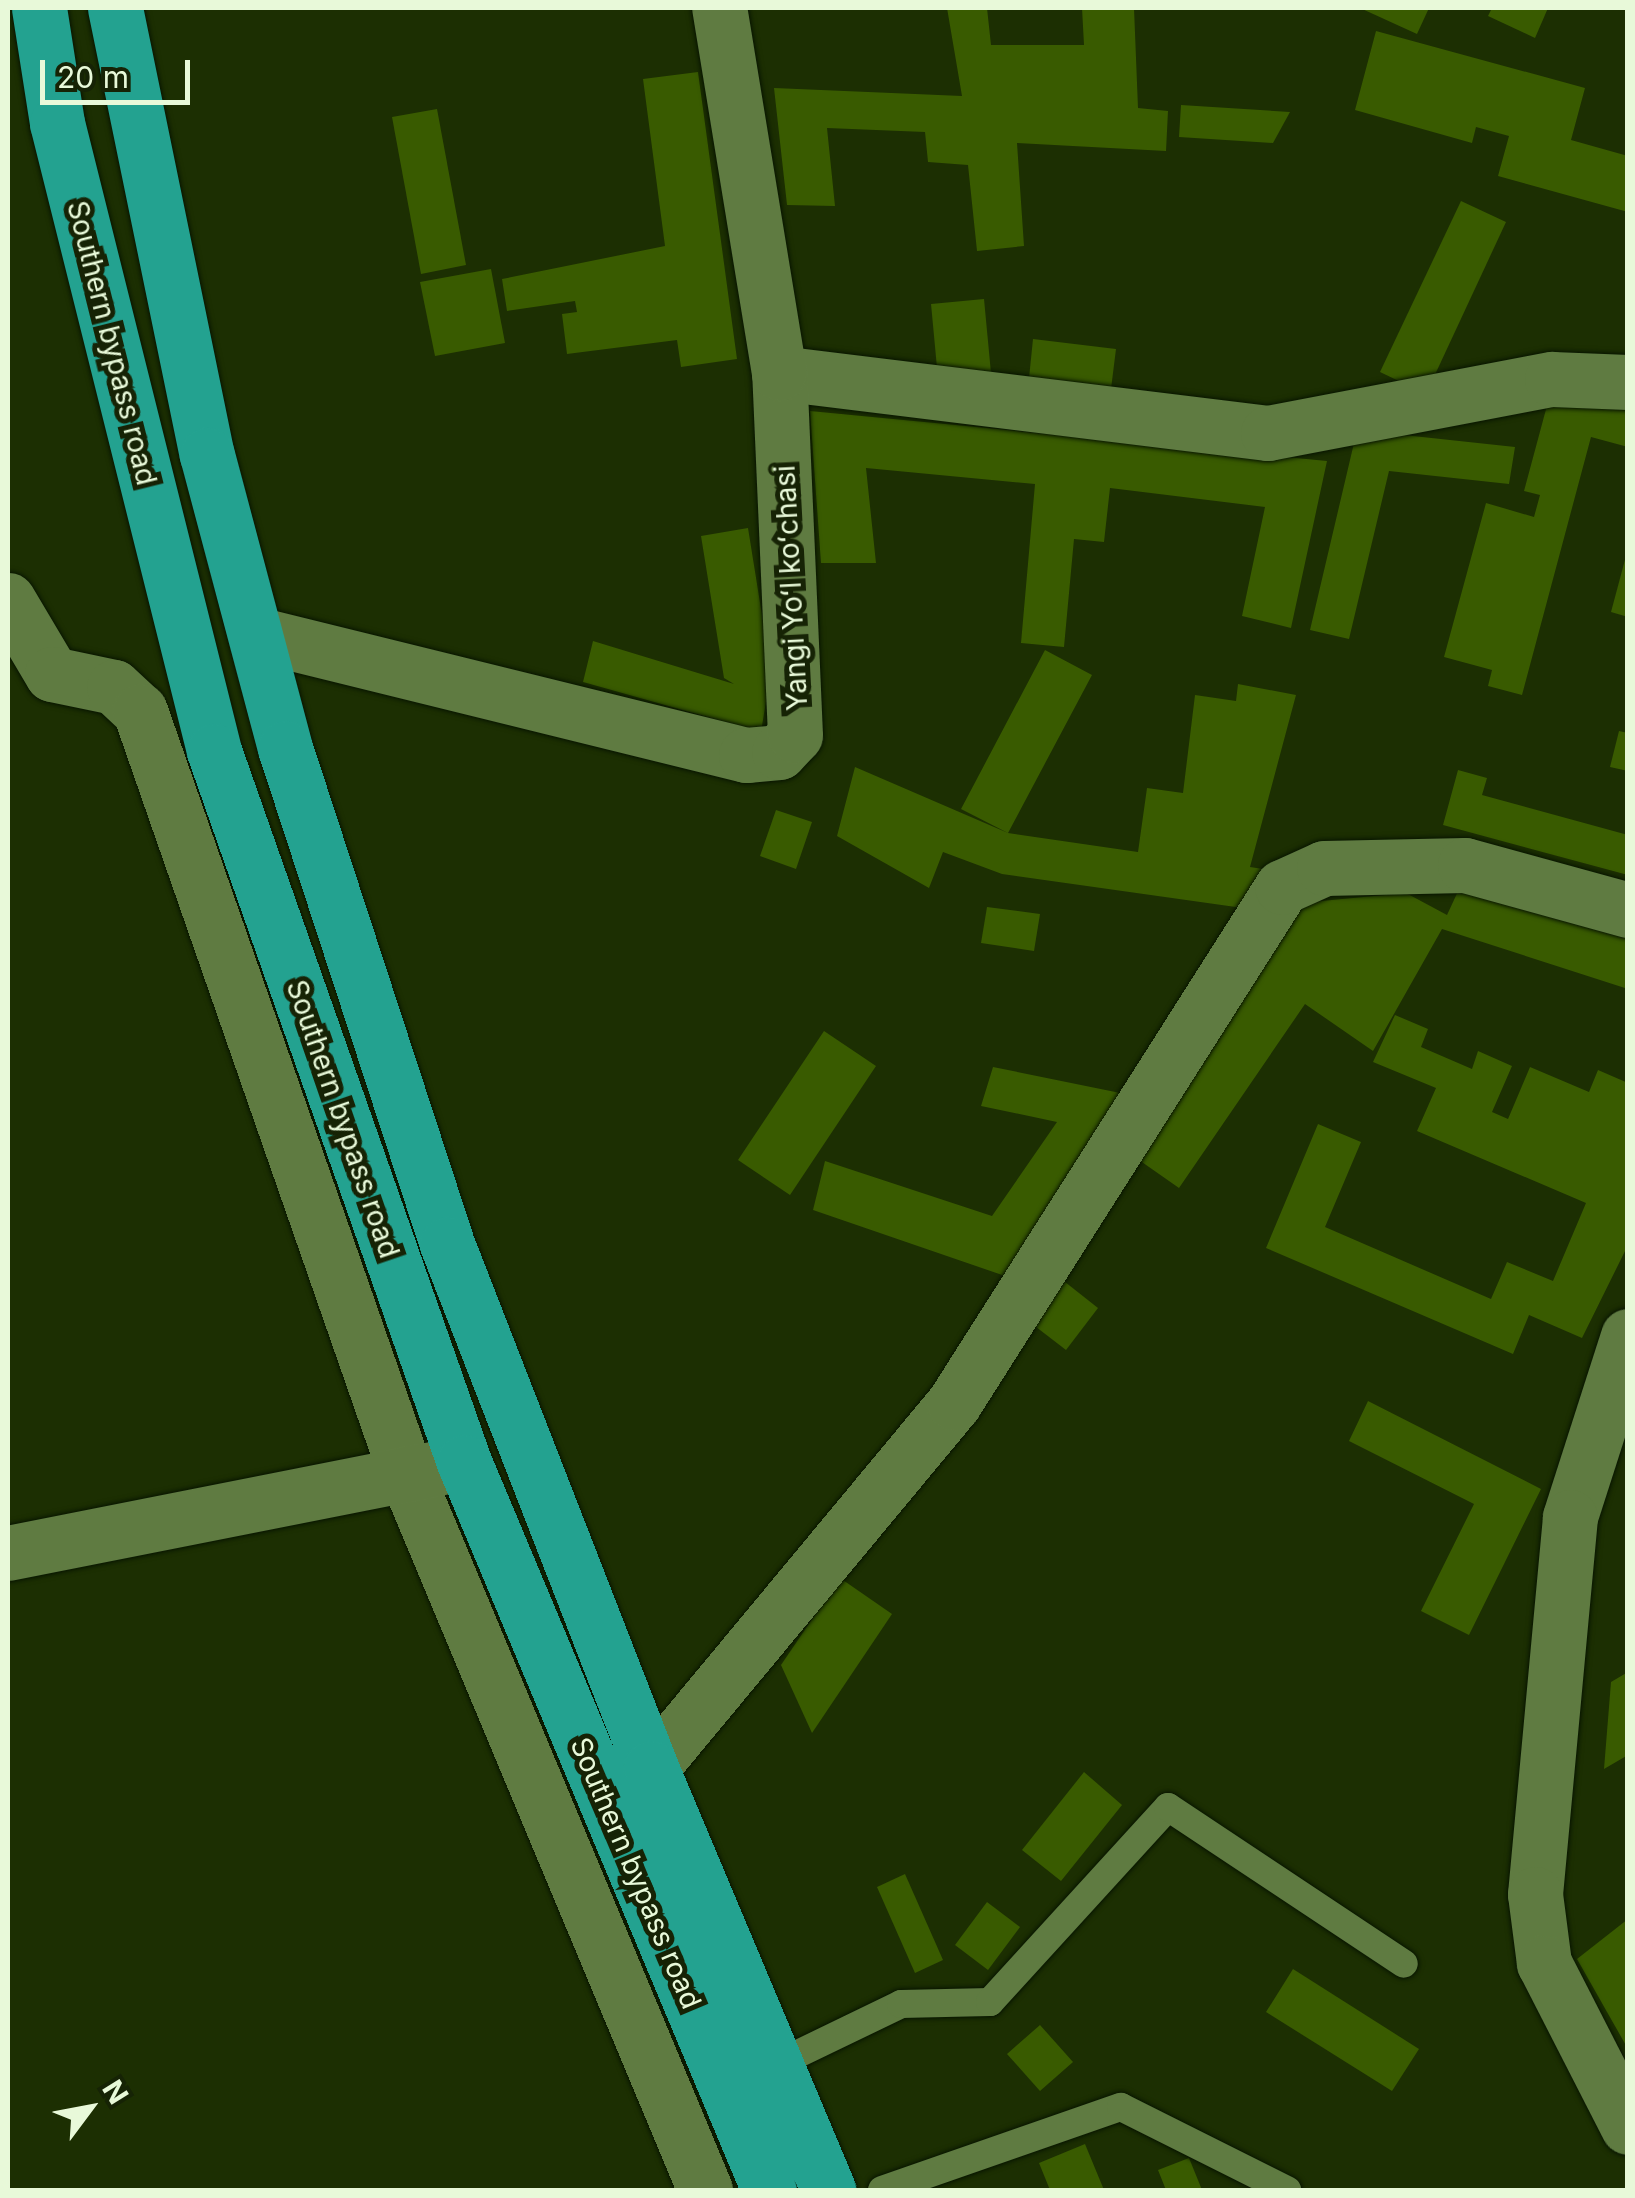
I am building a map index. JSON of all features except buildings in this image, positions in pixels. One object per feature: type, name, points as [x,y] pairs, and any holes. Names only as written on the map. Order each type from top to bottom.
[{"type":"highway","name":"Southern bypass road","points":[[39,8],[57,123],[214,751],[464,1462],[769,2190]]},
{"type":"highway","name":"Southern bypass road","points":[[115,8],[207,455],[260,634],[285,748],[447,1244],[650,1768],[828,2190]]},
{"type":"street","name":"Yangi Yoʻl koʻchasi","points":[[260,634],[746,756],[778,752],[800,714],[778,373],[720,8]]},
{"type":"street","points":[[778,373],[1268,433],[1552,379],[1628,382]]},
{"type":"street","points":[[8,600],[52,674],[114,687],[140,711],[406,1474],[704,2190]]},
{"type":"street","points":[[650,1768],[954,1403],[1282,888],[1324,868],[1466,865],[1628,910]]},
{"type":"street","points":[[1628,1336],[1570,1517],[1535,1894],[1544,1964],[1628,2127]]},
{"type":"street","points":[[8,1553],[464,1462]]},
{"type":"lane","points":[[775,2064],[901,2004],[990,2002],[1168,1807],[1404,1964]]},
{"type":"lane","points":[[882,2190],[1121,2107],[1286,2190]]}]
